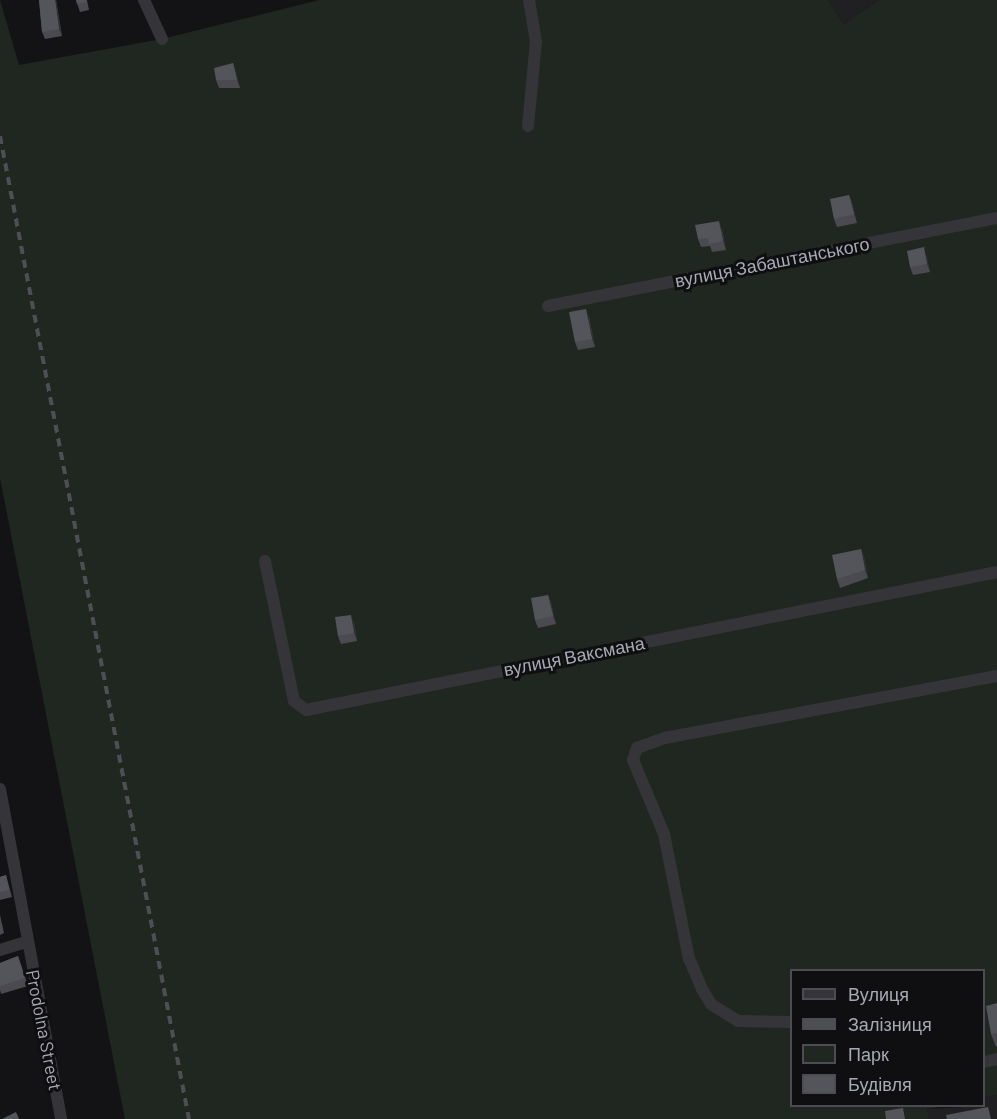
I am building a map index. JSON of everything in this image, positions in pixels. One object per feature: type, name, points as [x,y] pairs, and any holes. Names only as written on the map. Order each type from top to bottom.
[{"type":"street","points":[[144,0],[162,39]]},
{"type":"street","points":[[528,126],[536,42],[529,0]]},
{"type":"street","name":"вулиця Забаштанського","points":[[548,306],[997,218]]},
{"type":"street","name":"вулиця Ваксмана","points":[[265,561],[294,700],[306,710],[997,572]]},
{"type":"street","points":[[790,1023],[738,1021],[711,1004],[702,989],[689,959],[664,834],[633,760],[637,748],[665,738],[997,676]]},
{"type":"street","name":"Prodolna Street","points":[[0,789],[59,1118]]},
{"type":"street","points":[[0,950],[27,942]]},
{"type":"shaded area","points":[[828,0],[879,0],[844,24]]},
{"type":"shaded area","points":[[997,1095],[997,1119],[929,1119],[927,1109],[985,1107],[985,1098]]},
{"type":"green space","points":[[0,0],[19,65],[162,39],[319,0],[828,0],[844,24],[879,0],[997,0],[997,1095],[985,1098],[985,969],[790,969],[790,1107],[939,1107],[927,1109],[929,1119],[125,1119],[0,478]]},
{"type":"building","points":[[39,0],[55,0],[59,29],[42,32]]},
{"type":"building","points":[[76,0],[86,0],[86,2],[77,4]]},
{"type":"building","points":[[233,63],[237,80],[216,80],[214,68]]},
{"type":"building","points":[[849,195],[854,214],[834,219],[830,199]]},
{"type":"building","points":[[719,221],[723,241],[709,244],[708,238],[698,239],[695,225]]},
{"type":"building","points":[[924,247],[927,264],[910,267],[907,251]]},
{"type":"building","points":[[586,309],[592,339],[575,342],[569,312]]},
{"type":"building","points":[[861,549],[865,570],[837,579],[832,555]]},
{"type":"building","points":[[548,595],[553,616],[535,620],[531,598]]},
{"type":"building","points":[[351,615],[354,633],[338,636],[335,617]]},
{"type":"building","points":[[6,875],[9,890],[0,892],[0,877]]},
{"type":"building","points":[[18,956],[25,978],[0,986],[0,963]]},
{"type":"building","points":[[997,1003],[997,1033],[991,1034],[986,1006]]},
{"type":"building","points":[[988,1107],[991,1119],[947,1119],[946,1115]]},
{"type":"building","points":[[903,1108],[905,1119],[886,1119],[885,1111]]},
{"type":"building","points":[[16,1112],[19,1119],[2,1119]]},
{"type":"railway","points":[[0,136],[189,1119]]}]
